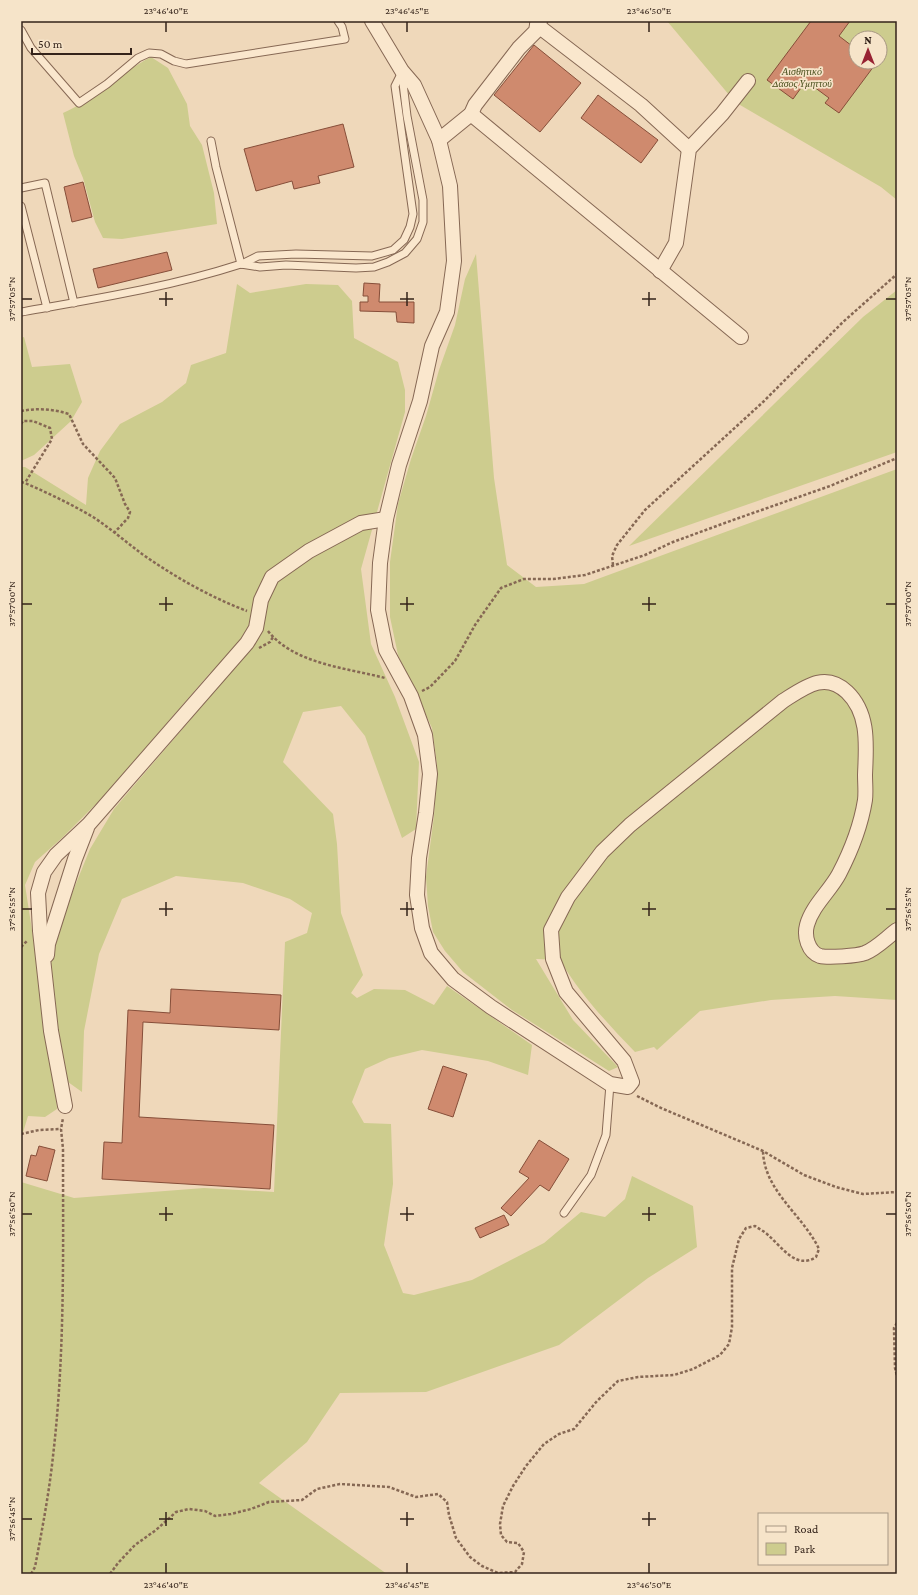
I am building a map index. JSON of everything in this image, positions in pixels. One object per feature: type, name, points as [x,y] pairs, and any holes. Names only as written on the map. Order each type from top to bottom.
[{"type":"street","points":[[372,21],[402,71],[414,85],[439,140],[450,186],[454,261],[447,312],[432,346],[420,401],[399,464],[386,519],[380,563],[378,610],[386,650],[411,696],[425,735],[430,774],[419,858],[417,895],[422,928],[431,953],[453,979],[497,1010],[610,1084],[628,1087],[632,1082],[624,1061],[566,992],[553,959],[551,930],[572,891],[602,852],[630,824],[783,701],[803,688],[817,682],[829,682],[841,687],[853,697],[860,710],[865,729],[865,799],[851,850],[839,875],[813,913],[807,925],[807,941],[812,950],[820,956],[854,956],[865,953],[874,948],[897,930]]},
{"type":"street","points":[[439,140],[471,114],[475,105],[519,48],[536,31],[539,23],[641,105],[689,149]]},
{"type":"street","points":[[660,271],[676,243],[689,149],[722,114],[748,81]]},
{"type":"street","points":[[471,114],[741,337]]},
{"type":"street","points":[[65,1106],[51,1031],[40,931],[38,893],[44,872],[56,855],[89,824],[247,643],[256,628],[261,600],[272,577],[309,551],[361,523],[386,519]]},
{"type":"street","points":[[45,971],[48,944],[75,859],[89,824]]},
{"type":"lane","points":[[21,30],[31,48],[79,103],[107,84],[138,58],[149,53],[161,54],[174,61],[186,64],[345,39],[342,26],[338,21]]},
{"type":"lane","points":[[21,312],[74,303],[228,269],[258,256],[296,254],[372,256],[393,250],[404,240],[410,227],[413,214],[395,86],[402,71]]},
{"type":"lane","points":[[242,264],[260,267],[286,264],[356,268],[374,267],[388,262],[405,253],[417,239],[423,222],[423,200],[408,116],[402,71]]},
{"type":"lane","points":[[211,141],[216,167],[242,264]]},
{"type":"lane","points":[[21,188],[45,183],[74,303]]},
{"type":"lane","points":[[21,206],[47,308]]},
{"type":"lane","points":[[372,256],[374,267]]},
{"type":"lane","points":[[564,1213],[591,1175],[606,1135],[610,1084]]},
{"type":"path","points":[[613,566],[612,556],[617,545],[645,510],[763,402],[844,322],[897,274]]},
{"type":"path","points":[[21,412],[34,409],[60,411],[69,414],[83,444],[115,478],[125,504],[130,512],[128,518],[114,533]]},
{"type":"path","points":[[21,424],[23,421],[33,421],[50,428],[52,439],[23,482],[94,518],[142,554],[185,582],[231,605],[258,614],[268,632],[279,644],[300,656],[353,671],[389,678],[399,676]]},
{"type":"path","points":[[411,696],[430,687],[455,661],[475,625],[501,588],[524,579],[554,579],[585,575],[613,566],[645,555],[673,542],[710,528],[830,486],[897,458]]},
{"type":"path","points":[[628,1087],[637,1096],[661,1108],[763,1151],[804,1175],[836,1187],[863,1194],[897,1192]]},
{"type":"path","points":[[31,1574],[35,1567],[46,1512],[54,1456],[63,1311],[63,1149],[61,1130],[65,1106]]},
{"type":"path","points":[[21,1134],[39,1130],[61,1130]]},
{"type":"path","points":[[110,1574],[134,1546],[156,1530],[176,1512],[189,1509],[205,1512],[215,1516],[231,1514],[251,1509],[269,1502],[302,1500],[317,1489],[340,1484],[389,1487],[416,1496],[438,1494],[447,1502],[456,1538],[470,1557],[482,1566],[498,1573],[515,1572],[522,1564],[524,1552],[518,1543],[507,1542],[501,1535],[500,1524],[503,1506],[513,1486],[526,1466],[544,1444],[559,1434],[574,1429],[597,1401],[618,1381],[638,1377],[674,1375],[693,1369],[720,1355],[729,1344],[732,1327],[732,1268],[739,1239],[746,1228],[755,1226],[768,1234],[795,1260],[810,1261],[816,1257],[819,1249],[813,1237],[785,1202],[772,1182],[764,1163],[763,1151]]},
{"type":"path","points":[[897,1323],[894,1328],[895,1368],[897,1376]]},
{"type":"green space","name":"Αισθητικό Δάσος Υμηττού","points":[[667,21],[897,21],[897,200],[881,187],[735,102]]},
{"type":"green space","points":[[151,57],[168,68],[187,104],[190,126],[202,145],[214,193],[217,224],[122,239],[103,238],[95,222],[83,178],[74,156],[63,113],[86,101]]},
{"type":"green space","points":[[476,254],[494,478],[507,565],[536,587],[584,584],[897,469],[897,1000],[835,996],[771,1000],[700,1011],[657,1050],[654,1047],[635,1052],[604,1019],[576,985],[560,960],[536,959],[573,1020],[618,1067],[609,1071],[512,1010],[463,972],[445,951],[433,932],[428,906],[426,877],[434,816],[437,765],[432,728],[398,655],[390,617],[390,562],[398,504],[439,370],[455,325],[465,279]]},
{"type":"green space","points":[[237,284],[250,293],[306,284],[338,285],[352,301],[354,338],[398,362],[405,390],[405,412],[361,569],[371,644],[395,697],[419,762],[416,829],[402,838],[365,736],[341,706],[303,712],[283,762],[333,814],[337,844],[341,913],[363,975],[351,993],[357,998],[374,989],[405,990],[434,1005],[447,986],[532,1045],[528,1075],[488,1061],[422,1050],[389,1058],[365,1069],[352,1102],[364,1123],[391,1124],[393,1184],[384,1245],[403,1293],[414,1295],[472,1280],[544,1243],[581,1212],[605,1217],[625,1199],[632,1176],[693,1206],[697,1247],[648,1278],[559,1345],[426,1392],[340,1393],[307,1442],[259,1483],[387,1574],[21,1574],[21,1182],[74,1198],[204,1188],[274,1192],[285,942],[307,933],[312,913],[290,899],[243,883],[176,876],[122,899],[99,954],[84,1031],[82,1092],[68,1082],[55,1021],[50,969],[55,941],[64,913],[90,849],[114,809],[220,685],[210,673],[103,797],[63,837],[35,862],[25,885],[55,1079],[57,1109],[45,1117],[28,1116],[21,1139],[21,467],[25,467],[86,505],[88,478],[100,451],[120,424],[162,402],[186,383],[191,365],[226,353]]},
{"type":"green space","points":[[897,290],[897,452],[629,546],[863,317]]},
{"type":"green space","points":[[24,337],[32,367],[70,364],[82,402],[71,421],[34,455],[21,461],[21,338]]},
{"type":"building","points":[[811,21],[850,21],[839,36],[848,43],[848,70],[871,70],[839,113],[825,103],[829,98],[806,81],[793,99],[767,80]]},
{"type":"building","points":[[534,45],[581,83],[540,132],[494,95]]},
{"type":"building","points":[[598,95],[658,140],[641,163],[581,118]]},
{"type":"building","points":[[343,124],[354,167],[318,176],[320,183],[294,189],[292,181],[256,191],[244,149]]},
{"type":"building","points":[[83,182],[92,217],[72,222],[64,187]]},
{"type":"building","points":[[167,252],[172,270],[98,288],[93,269]]},
{"type":"building","points":[[364,283],[380,284],[379,302],[414,302],[414,323],[397,322],[396,312],[360,311],[360,302],[368,302],[368,296],[363,296]]},
{"type":"building","points":[[171,989],[281,995],[279,1030],[143,1022],[139,1117],[274,1125],[270,1189],[102,1179],[104,1142],[122,1143],[128,1010],[170,1013]]},
{"type":"building","points":[[443,1066],[467,1074],[453,1117],[428,1109]]},
{"type":"building","points":[[539,1140],[569,1159],[549,1191],[540,1185],[511,1216],[501,1208],[529,1178],[519,1172]]},
{"type":"building","points":[[39,1146],[55,1150],[47,1181],[26,1176],[31,1155],[36,1156]]},
{"type":"building","points":[[504,1215],[509,1225],[480,1238],[475,1228]]}]
